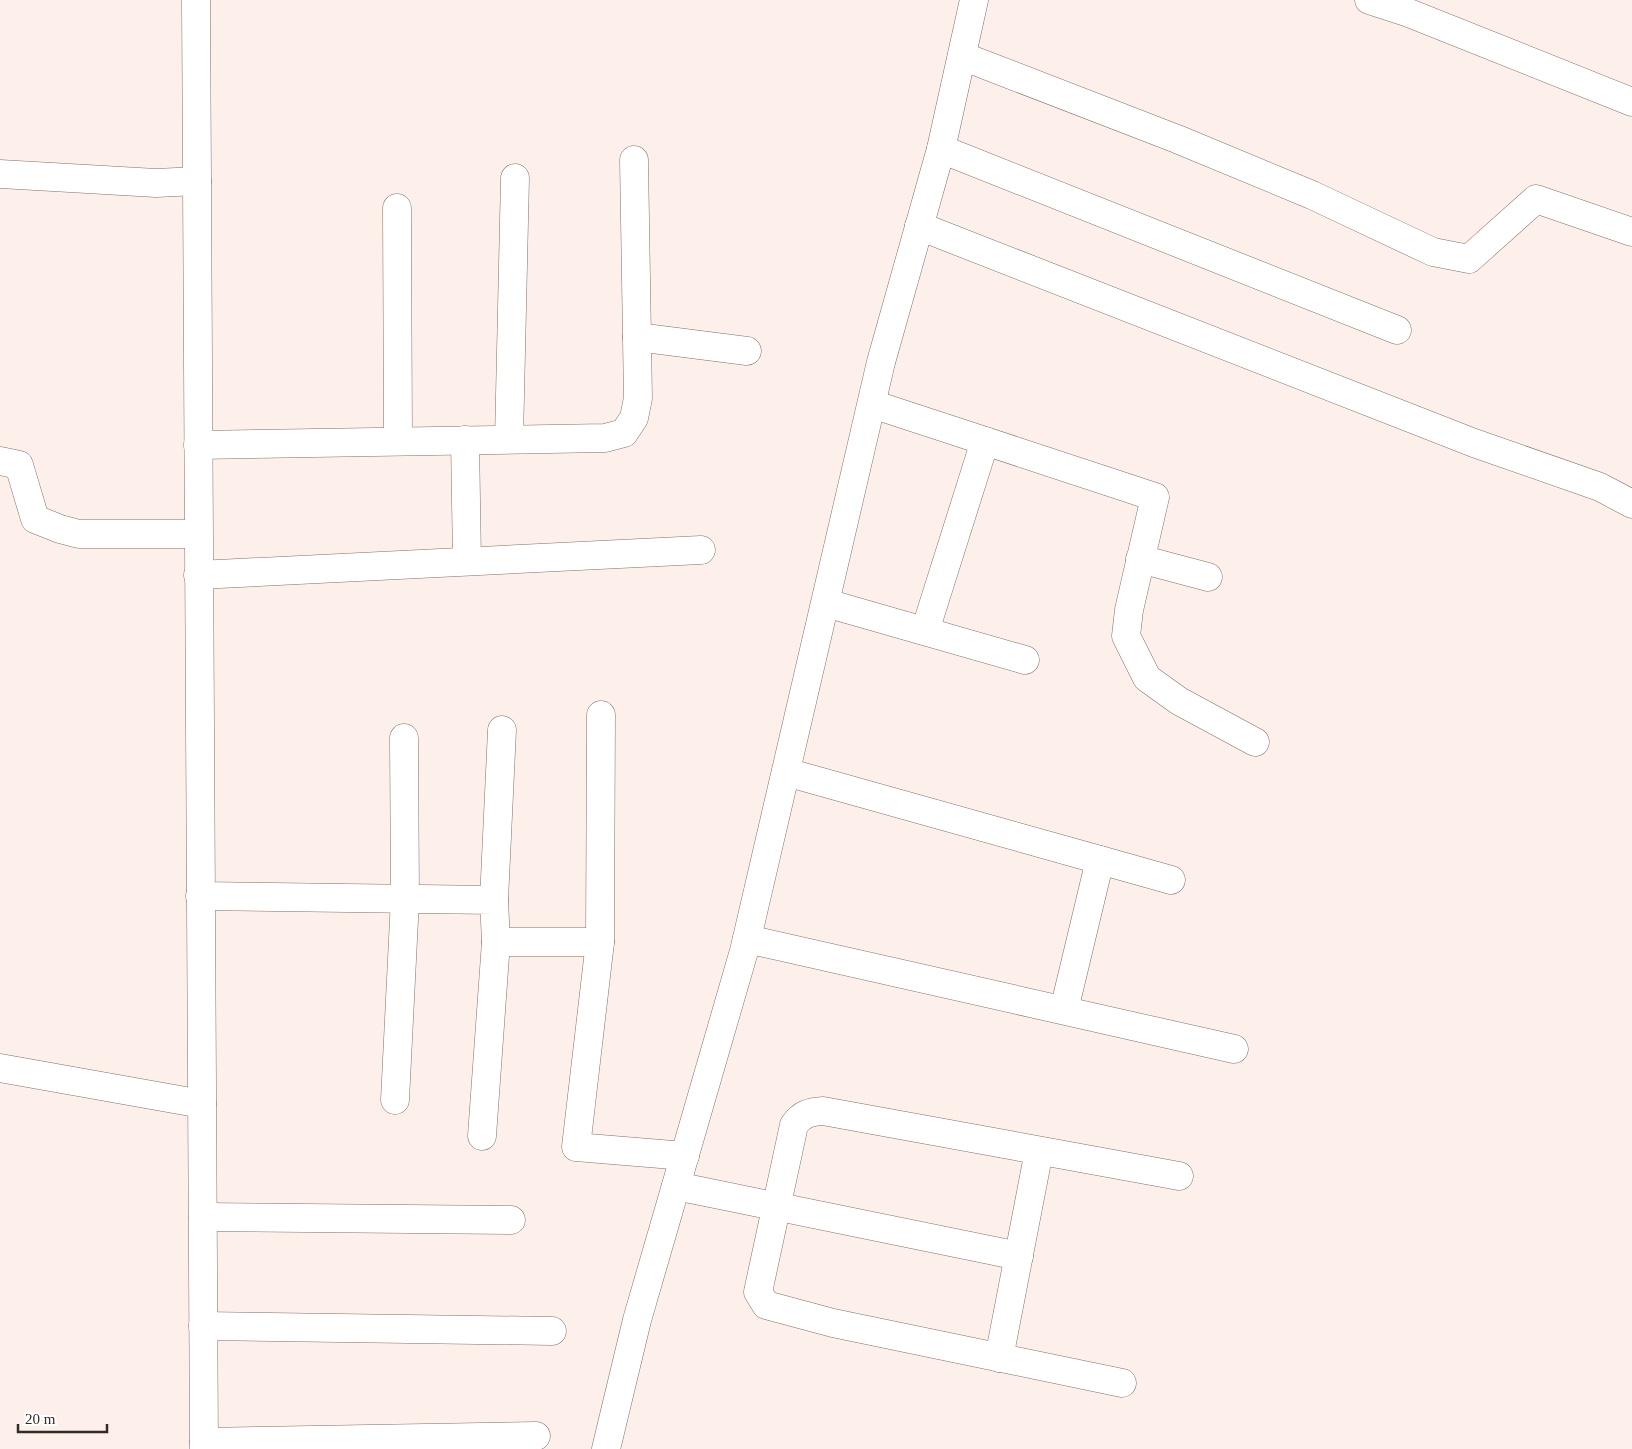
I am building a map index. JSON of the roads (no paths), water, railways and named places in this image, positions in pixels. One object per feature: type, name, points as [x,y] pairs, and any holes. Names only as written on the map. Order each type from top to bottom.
[{"type":"street","points":[[196,0],[204,1446],[536,1436]]},
{"type":"street","points":[[606,1449],[637,1320],[746,940],[872,404],[941,148],[974,0]]},
{"type":"street","points":[[1369,0],[1632,102]]},
{"type":"street","points":[[962,56],[1303,191],[1434,252],[1469,259],[1536,199],[1632,232]]},
{"type":"street","points":[[941,148],[1397,330]]},
{"type":"street","points":[[198,445],[605,438],[624,433],[634,418],[638,398],[634,160]]},
{"type":"street","points":[[0,174],[156,183],[197,181]]},
{"type":"street","points":[[509,439],[514,178]]},
{"type":"street","points":[[397,208],[398,441]]},
{"type":"street","points":[[919,226],[1474,444],[1600,487],[1632,504]]},
{"type":"street","points":[[637,337],[747,351]]},
{"type":"street","points":[[872,404],[1155,497],[1129,610],[1126,636],[1147,678],[1179,701],[1255,742]]},
{"type":"street","points":[[465,440],[468,562]]},
{"type":"street","points":[[925,631],[986,441]]},
{"type":"street","points":[[0,461],[19,466],[35,519],[60,529],[79,534],[198,534]]},
{"type":"street","points":[[198,575],[702,550]]},
{"type":"street","points":[[1140,559],[1208,577]]},
{"type":"street","points":[[826,603],[1025,660]]},
{"type":"street","points":[[601,715],[600,942],[576,1146],[685,1156]]},
{"type":"street","points":[[482,1136],[496,942],[494,900],[502,730]]},
{"type":"street","points":[[395,1100],[405,899],[404,738]]},
{"type":"street","points":[[786,772],[1171,880]]},
{"type":"street","points":[[1064,1010],[1100,860]]},
{"type":"street","points":[[200,896],[494,900]]},
{"type":"street","points":[[746,940],[1234,1049]]},
{"type":"street","points":[[496,942],[600,942]]},
{"type":"street","points":[[0,1068],[202,1104]]},
{"type":"street","points":[[1122,1383],[833,1323],[766,1305],[758,1292],[794,1125],[799,1118],[809,1112],[823,1111],[1178,1176]]},
{"type":"street","points":[[999,1358],[1039,1151]]},
{"type":"street","points":[[676,1186],[1018,1256]]},
{"type":"street","points":[[203,1217],[511,1220]]},
{"type":"street","points":[[203,1326],[552,1331]]}]
